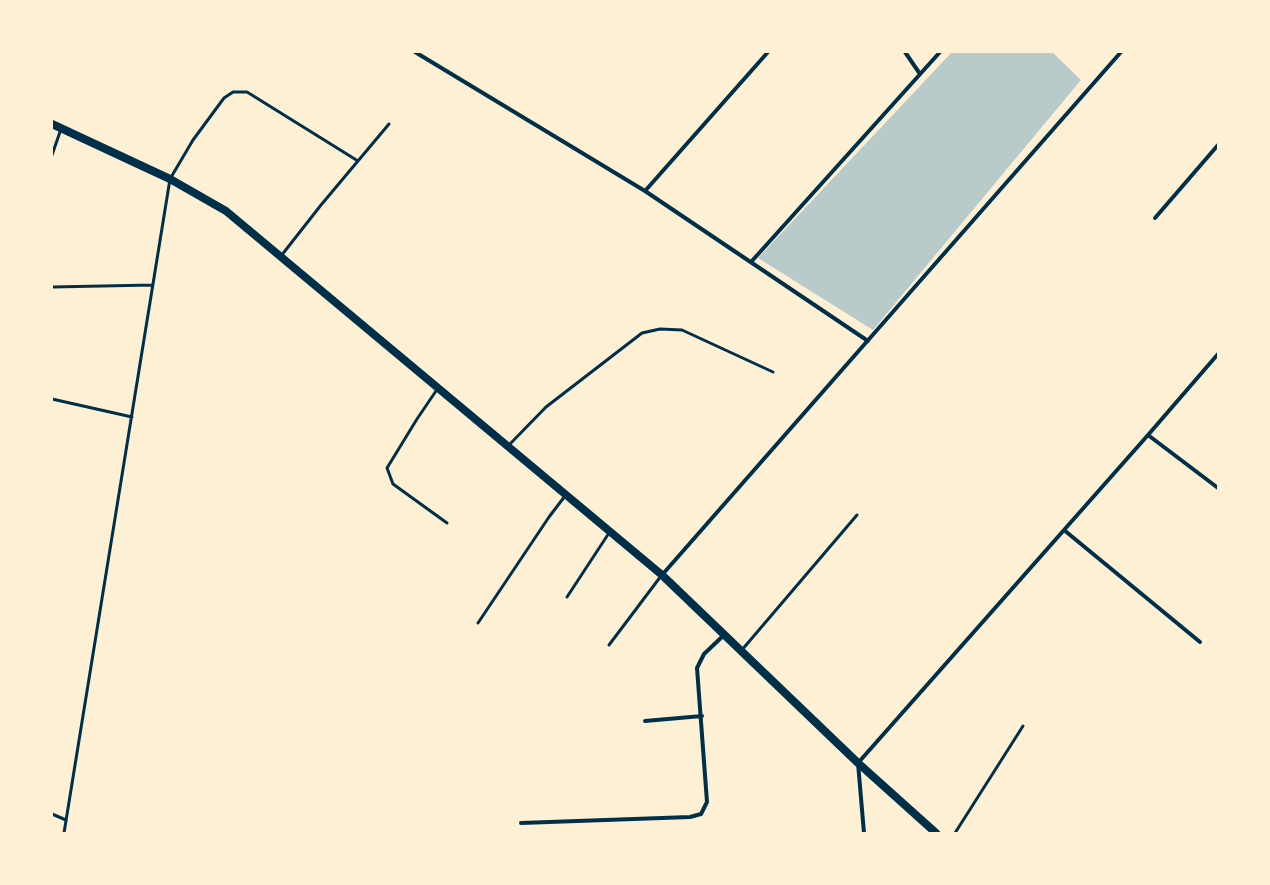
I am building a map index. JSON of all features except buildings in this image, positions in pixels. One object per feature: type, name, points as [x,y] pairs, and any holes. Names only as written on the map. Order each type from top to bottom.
[{"type":"main road","points":[[52,124],[170,179],[226,212],[662,575],[858,763],[936,833]]},
{"type":"street","points":[[416,52],[645,191],[868,341]]},
{"type":"street","points":[[645,191],[768,52]]},
{"type":"street","points":[[905,52],[920,74]]},
{"type":"street","points":[[751,262],[940,52]]},
{"type":"street","points":[[662,575],[1121,52]]},
{"type":"street","points":[[1155,218],[1218,145]]},
{"type":"street","points":[[864,833],[858,763],[1218,354]]},
{"type":"street","points":[[1148,435],[1218,488]]},
{"type":"street","points":[[1064,530],[1200,642]]},
{"type":"street","points":[[520,823],[690,817],[701,814],[707,802],[702,716],[697,668],[704,654],[725,635]]},
{"type":"street","points":[[645,721],[702,716]]},
{"type":"lane","points":[[64,833],[170,179],[193,140],[224,98],[234,92],[247,92],[358,161]]},
{"type":"lane","points":[[280,257],[389,124]]},
{"type":"lane","points":[[52,155],[61,129]]},
{"type":"lane","points":[[52,287],[153,285]]},
{"type":"lane","points":[[508,446],[546,407],[642,333],[660,329],[682,330],[773,372]]},
{"type":"lane","points":[[438,388],[387,468],[393,484],[446,523]]},
{"type":"lane","points":[[52,399],[132,417]]},
{"type":"lane","points":[[478,623],[549,516],[566,495]]},
{"type":"lane","points":[[741,651],[857,515]]},
{"type":"lane","points":[[567,597],[610,531]]},
{"type":"lane","points":[[609,645],[662,575]]},
{"type":"lane","points":[[955,833],[1024,726]]},
{"type":"lane","points":[[52,814],[66,820]]},
{"type":"shaded area","points":[[952,52],[1052,52],[1081,80],[873,330],[758,258]]}]
